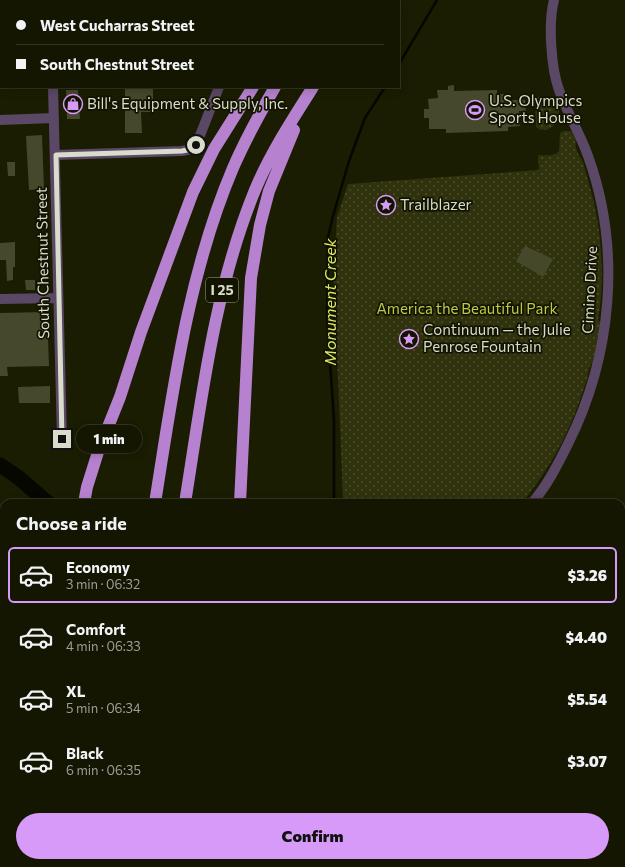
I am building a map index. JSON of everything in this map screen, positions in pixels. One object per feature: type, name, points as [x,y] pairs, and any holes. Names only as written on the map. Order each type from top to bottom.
[{"type":"highway","points":[[85,499],[86,487],[98,452],[120,397],[141,332],[193,192],[214,149],[252,88]]},
{"type":"highway","name":"I 25","points":[[156,499],[172,394],[187,318],[210,232],[233,167],[257,118],[274,88]]},
{"type":"highway","points":[[240,499],[251,278],[260,225],[269,191],[311,90]]},
{"type":"highway","name":"I 25","points":[[186,499],[215,317],[232,252],[255,189],[270,158],[311,90]]},
{"type":"street","name":"Cimino Drive","points":[[537,499],[562,457],[575,430],[590,390],[600,359],[605,323],[608,280],[606,231],[598,192],[588,156],[558,89],[554,72],[551,23],[554,0]]},
{"type":"street","name":"South Chestnut Street","points":[[53,88],[56,155],[62,439]]},
{"type":"street","points":[[56,155],[182,151],[192,149],[199,138],[218,88]]},
{"type":"street","points":[[0,120],[54,118]]},
{"type":"street","points":[[0,299],[58,298]]},
{"type":"green space","points":[[538,97],[550,99],[559,108],[557,122],[546,130],[536,127],[535,99]]},
{"type":"green space","name":"America the Beautiful Park","points":[[564,131],[571,131],[575,138],[578,154],[583,162],[592,195],[600,241],[602,274],[598,320],[602,324],[593,362],[589,368],[587,379],[573,419],[555,456],[525,499],[343,499],[333,288],[337,217],[348,184],[539,170],[538,155],[550,155],[559,151],[560,133]]},
{"type":"building","name":"U.S. Olympics Sports House","points":[[454,85],[454,91],[497,90],[497,94],[505,94],[506,100],[525,100],[526,111],[519,111],[520,126],[508,127],[508,131],[446,133],[446,129],[429,129],[429,118],[424,118],[424,109],[429,109],[428,99],[438,98],[437,90],[448,90],[448,86]]},
{"type":"building","points":[[125,88],[153,88],[153,112],[141,112],[142,133],[125,133]]},
{"type":"building","name":"Bill's Equipment & Supply, Inc.","points":[[66,90],[78,90],[80,119],[67,119]]},
{"type":"building","points":[[42,135],[44,189],[29,190],[26,136]]},
{"type":"building","points":[[7,162],[15,162],[15,176],[8,176]]},
{"type":"building","points":[[15,242],[15,267],[13,267],[13,280],[7,281],[6,260],[0,260],[0,243]]},
{"type":"building","points":[[525,246],[553,259],[543,277],[516,261]]},
{"type":"building","points":[[25,280],[35,280],[35,290],[26,290]]},
{"type":"building","points":[[47,312],[49,366],[7,367],[8,376],[0,376],[0,313]]},
{"type":"building","points":[[50,386],[50,403],[19,403],[18,387]]},
{"type":"waterway","name":"Monument Creek","points":[[400,62],[437,0]]},
{"type":"waterway","name":"Monument Creek","points":[[334,499],[334,420],[327,319],[328,237],[349,161],[365,118],[384,88]]},
{"type":"waterway","points":[[0,465],[19,478],[43,499]]},
{"type":"place","name":"Bill's Equipment & Supply, Inc.","points":[[73,104]]},
{"type":"place","name":"U.S. Olympics Sports House","points":[[475,110]]},
{"type":"place","name":"Trailblazer","points":[[386,205]]},
{"type":"place","name":"Continuum — the Julie Penrose Fountain","points":[[409,339]]},
{"type":"route","points":[[62,439],[56,155],[182,151],[192,149],[196,145]]}]
